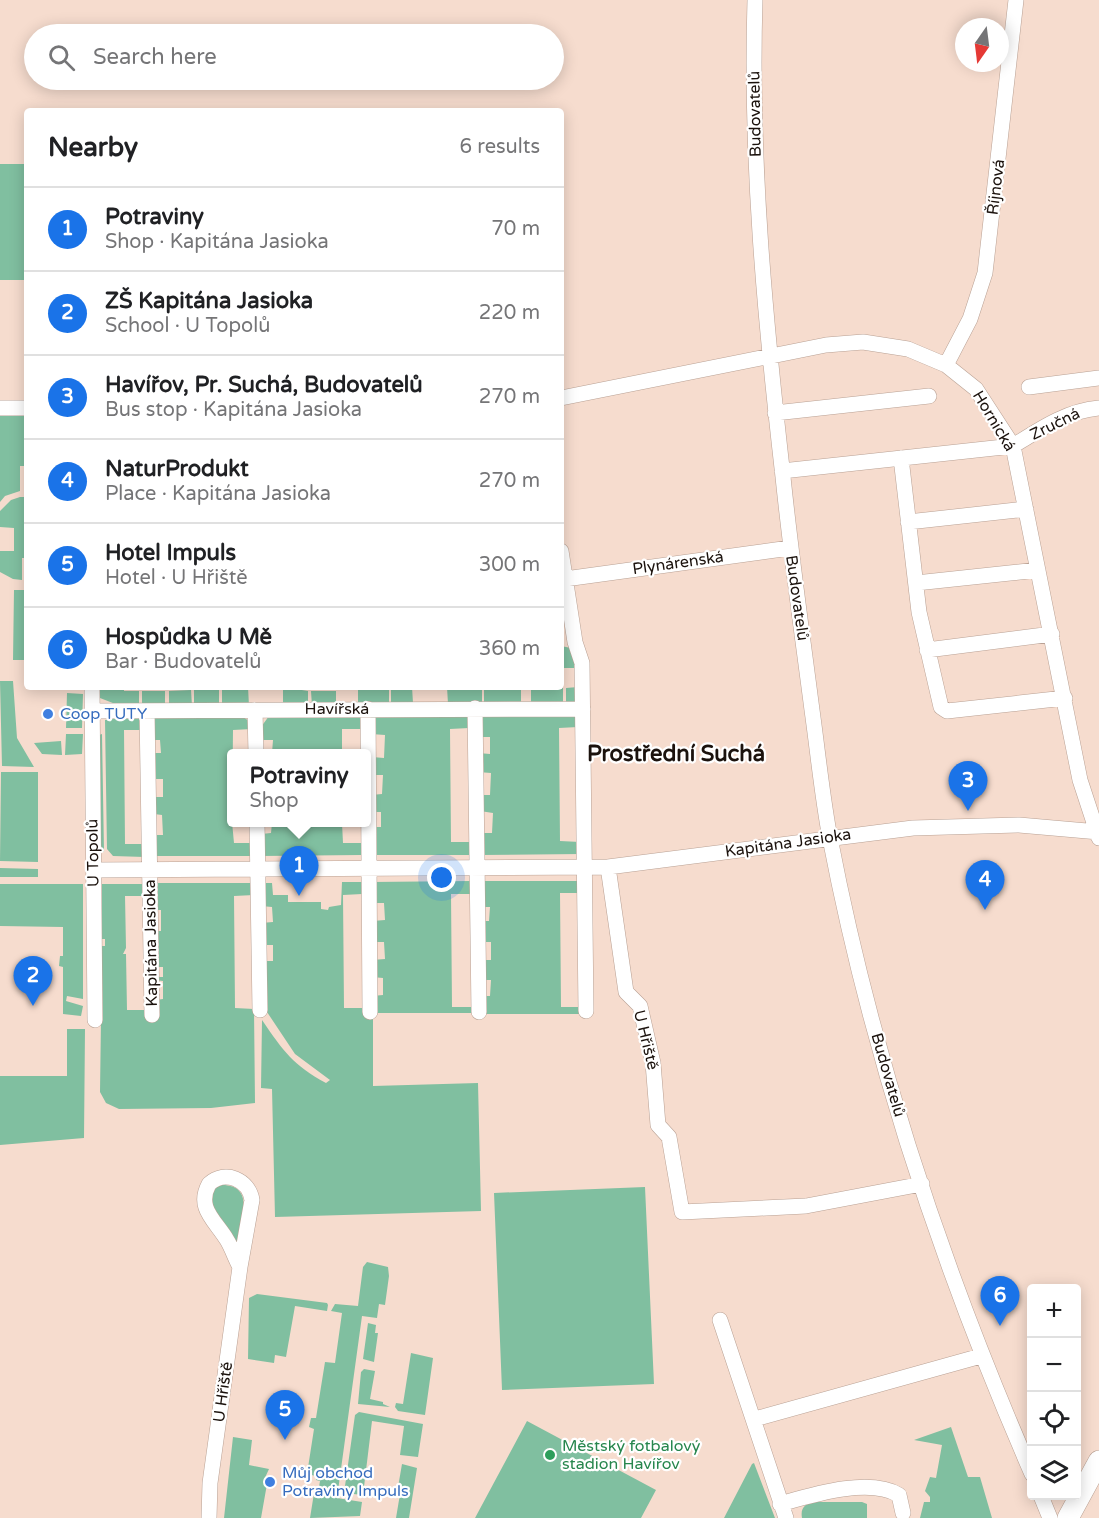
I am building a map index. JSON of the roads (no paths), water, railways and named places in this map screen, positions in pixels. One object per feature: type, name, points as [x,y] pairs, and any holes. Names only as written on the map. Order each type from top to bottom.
[{"type":"street","name":"Budovatelů","points":[[755,0],[756,173],[769,356],[790,548],[830,837],[865,995],[922,1184],[981,1356],[1027,1462]]},
{"type":"street","name":"Říjnová","points":[[946,365],[970,319],[985,273],[1016,0]]},
{"type":"street","name":"Hornická","points":[[564,397],[826,345],[863,342],[908,349],[946,365],[976,389],[1013,446],[1080,780],[1098,834]]},
{"type":"street","name":"Zručná","points":[[1029,387],[1099,378]]},
{"type":"street","points":[[775,413],[929,396]]},
{"type":"street","points":[[0,408],[24,408]]},
{"type":"street","name":"Zručná","points":[[1013,446],[1043,427],[1078,410],[1099,408]]},
{"type":"street","points":[[782,471],[1013,446]]},
{"type":"street","points":[[901,458],[916,583],[927,650],[939,702],[943,710],[1065,698]]},
{"type":"street","points":[[909,522],[1026,509]]},
{"type":"street","name":"Plynárenská","points":[[565,579],[790,548]]},
{"type":"street","points":[[916,583],[1038,570]]},
{"type":"street","points":[[564,574],[568,642],[582,663],[586,1011]]},
{"type":"street","points":[[927,650],[1052,634]]},
{"type":"street","name":"U Topolů","points":[[92,690],[95,1020]]},
{"type":"street","points":[[475,708],[479,1012]]},
{"type":"street","points":[[368,709],[368,749]]},
{"type":"street","name":"Havířská","points":[[92,711],[583,709]]},
{"type":"street","points":[[255,710],[256,749]]},
{"type":"street","name":"Kapitána Jasioka","points":[[147,711],[152,1015]]},
{"type":"street","name":"Kapitána Jasioka","points":[[94,870],[608,867],[913,828],[1019,825],[1098,834]]},
{"type":"street","points":[[257,827],[260,1010]]},
{"type":"street","points":[[368,827],[370,1012]]},
{"type":"street","name":"U Hřiště","points":[[608,867],[626,992],[640,1006],[653,1063],[658,1125],[669,1137],[682,1212],[806,1206],[922,1184]]},
{"type":"street","name":"U Hřiště","points":[[209,1518],[210,1482],[240,1267],[252,1200],[251,1192],[238,1180],[222,1177],[209,1184],[204,1207],[227,1240],[240,1267]]},
{"type":"street","points":[[720,1320],[755,1419],[783,1511],[845,1489],[880,1489],[899,1496],[903,1514]]},
{"type":"street","points":[[755,1419],[981,1356]]},
{"type":"street","points":[[1068,1518],[1099,1461]]},
{"type":"street","points":[[1043,1500],[1050,1518]]},
{"type":"place","name":"Coop TUTY","points":[[48,714]]},
{"type":"place","name":"Havířov, Pr. Suchá, Budovatelů","points":[[968,811]]},
{"type":"place","name":"Potraviny","points":[[299,896]]},
{"type":"place","name":"NaturProdukt","points":[[985,910]]},
{"type":"place","name":"ZŠ Kapitána Jasioka","points":[[33,1006]]},
{"type":"place","name":"Hospůdka U Mě","points":[[1000,1326]]},
{"type":"place","name":"Hotel Impuls","points":[[285,1440]]},
{"type":"place","name":"Městský fotbalový stadion Havířov","points":[[550,1455]]},
{"type":"place","name":"Můj obchod Potraviny Impuls","points":[[270,1482]]},
{"type":"district","name":"Prostřední Suchá","points":[[676,754]]}]
